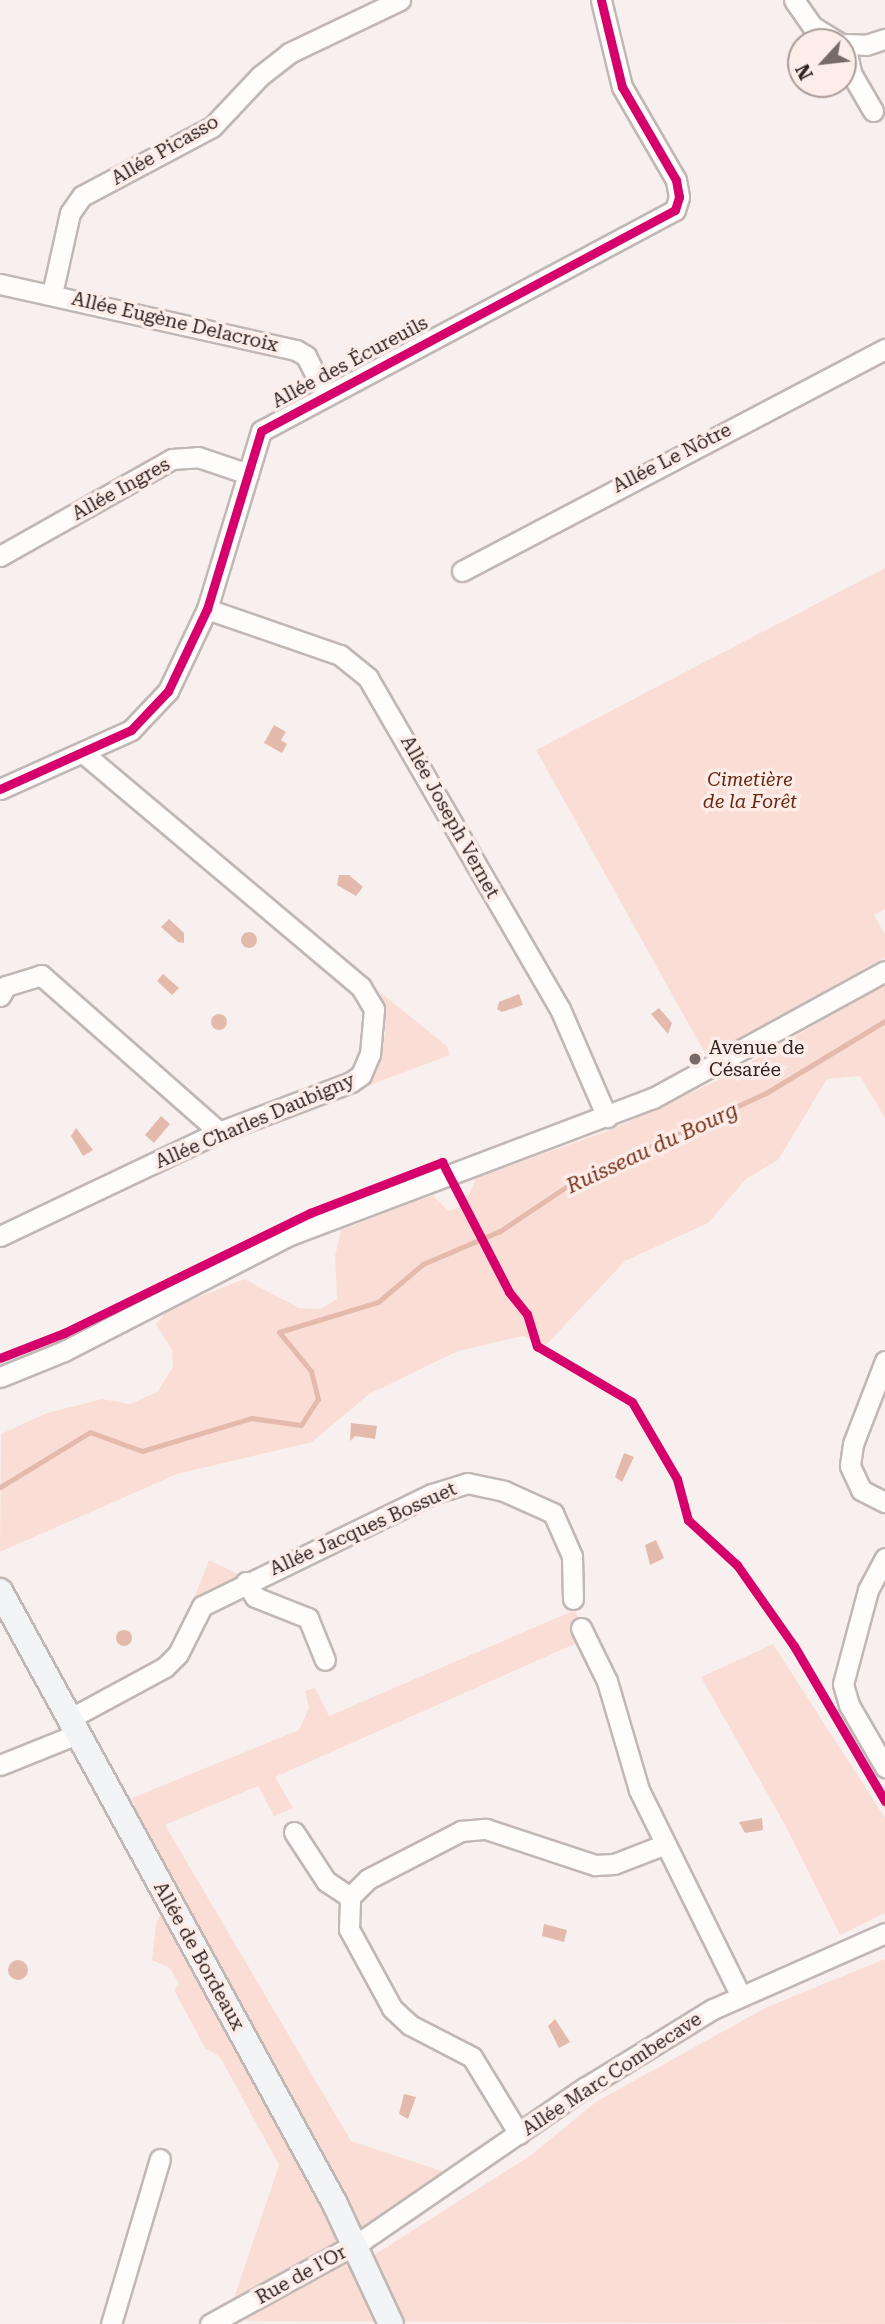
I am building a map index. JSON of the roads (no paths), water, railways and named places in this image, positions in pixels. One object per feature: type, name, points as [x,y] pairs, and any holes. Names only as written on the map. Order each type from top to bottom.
[{"type":"main road","name":"Allée de Bordeaux","points":[[0,1591],[355,2245],[391,2324]]},
{"type":"street","name":"Allée Picasso","points":[[52,294],[70,213],[82,196],[212,127],[260,76],[289,53],[400,0]]},
{"type":"street","name":"Allée des Écureuils","points":[[0,789],[131,730],[154,710],[175,680],[207,609],[261,430],[675,209],[679,197],[676,180],[622,87],[601,0]]},
{"type":"street","points":[[794,0],[816,28]]},
{"type":"street","points":[[857,41],[885,38]]},
{"type":"street","points":[[857,84],[873,111]]},
{"type":"street","name":"Allée Eugène Delacroix","points":[[0,284],[296,350],[306,356],[325,394]]},
{"type":"street","name":"Allée Le Nôtre","points":[[462,571],[885,349]]},
{"type":"street","name":"Allée Ingres","points":[[0,556],[172,459],[198,457],[248,474]]},
{"type":"street","name":"Allée Joseph Vernet","points":[[207,609],[340,655],[368,678],[560,1009],[607,1117]]},
{"type":"street","name":"Allée Charles Daubigny","points":[[0,1236],[219,1132],[361,1075],[373,1031],[371,998],[83,753]]},
{"type":"street","points":[[0,1377],[20,1371],[290,1235],[607,1117],[691,1078],[885,971]]},
{"type":"street","points":[[0,996],[6,986],[41,975],[219,1132]]},
{"type":"street","points":[[885,1361],[853,1444],[850,1466],[861,1490],[885,1502]]},
{"type":"street","points":[[0,1386],[20,1371]]},
{"type":"street","name":"Allée Jacques Bossuet","points":[[0,1765],[73,1726],[166,1667],[178,1654],[202,1606],[246,1582],[432,1494],[467,1483],[504,1491],[553,1513],[572,1556],[573,1600]]},
{"type":"street","points":[[885,1558],[868,1590],[843,1684],[849,1706],[885,1767]]},
{"type":"street","name":"Allée Jacques Bossuet","points":[[246,1582],[255,1597],[308,1618],[326,1660]]},
{"type":"street","points":[[581,1628],[607,1681],[636,1783],[663,1846],[740,1994]]},
{"type":"street","points":[[519,2134],[472,2057],[410,2025],[392,2008],[349,1929],[351,1897],[368,1879],[461,1831],[486,1829],[595,1865],[625,1860],[663,1846]]},
{"type":"street","points":[[295,1832],[326,1881],[351,1897]]},
{"type":"street","name":"Allée Marc Combecave","points":[[355,2245],[586,2087],[740,1994],[885,1933]]},
{"type":"street","points":[[111,2324],[160,2159]]},
{"type":"street","name":"Rue de l'Or","points":[[210,2324],[355,2245]]},
{"type":"waterway","name":"Ruisseau du Bourg","points":[[0,1487],[90,1432],[142,1451],[251,1418],[301,1425],[318,1399],[311,1371],[279,1332],[378,1302],[423,1264],[500,1231],[572,1183],[766,1093],[885,1021]]},
{"type":"place","name":"Avenue de Césarée","points":[[695,1059]]},
{"type":"park label","name":"Cimetière de la Forêt","points":[[750,791]]}]
